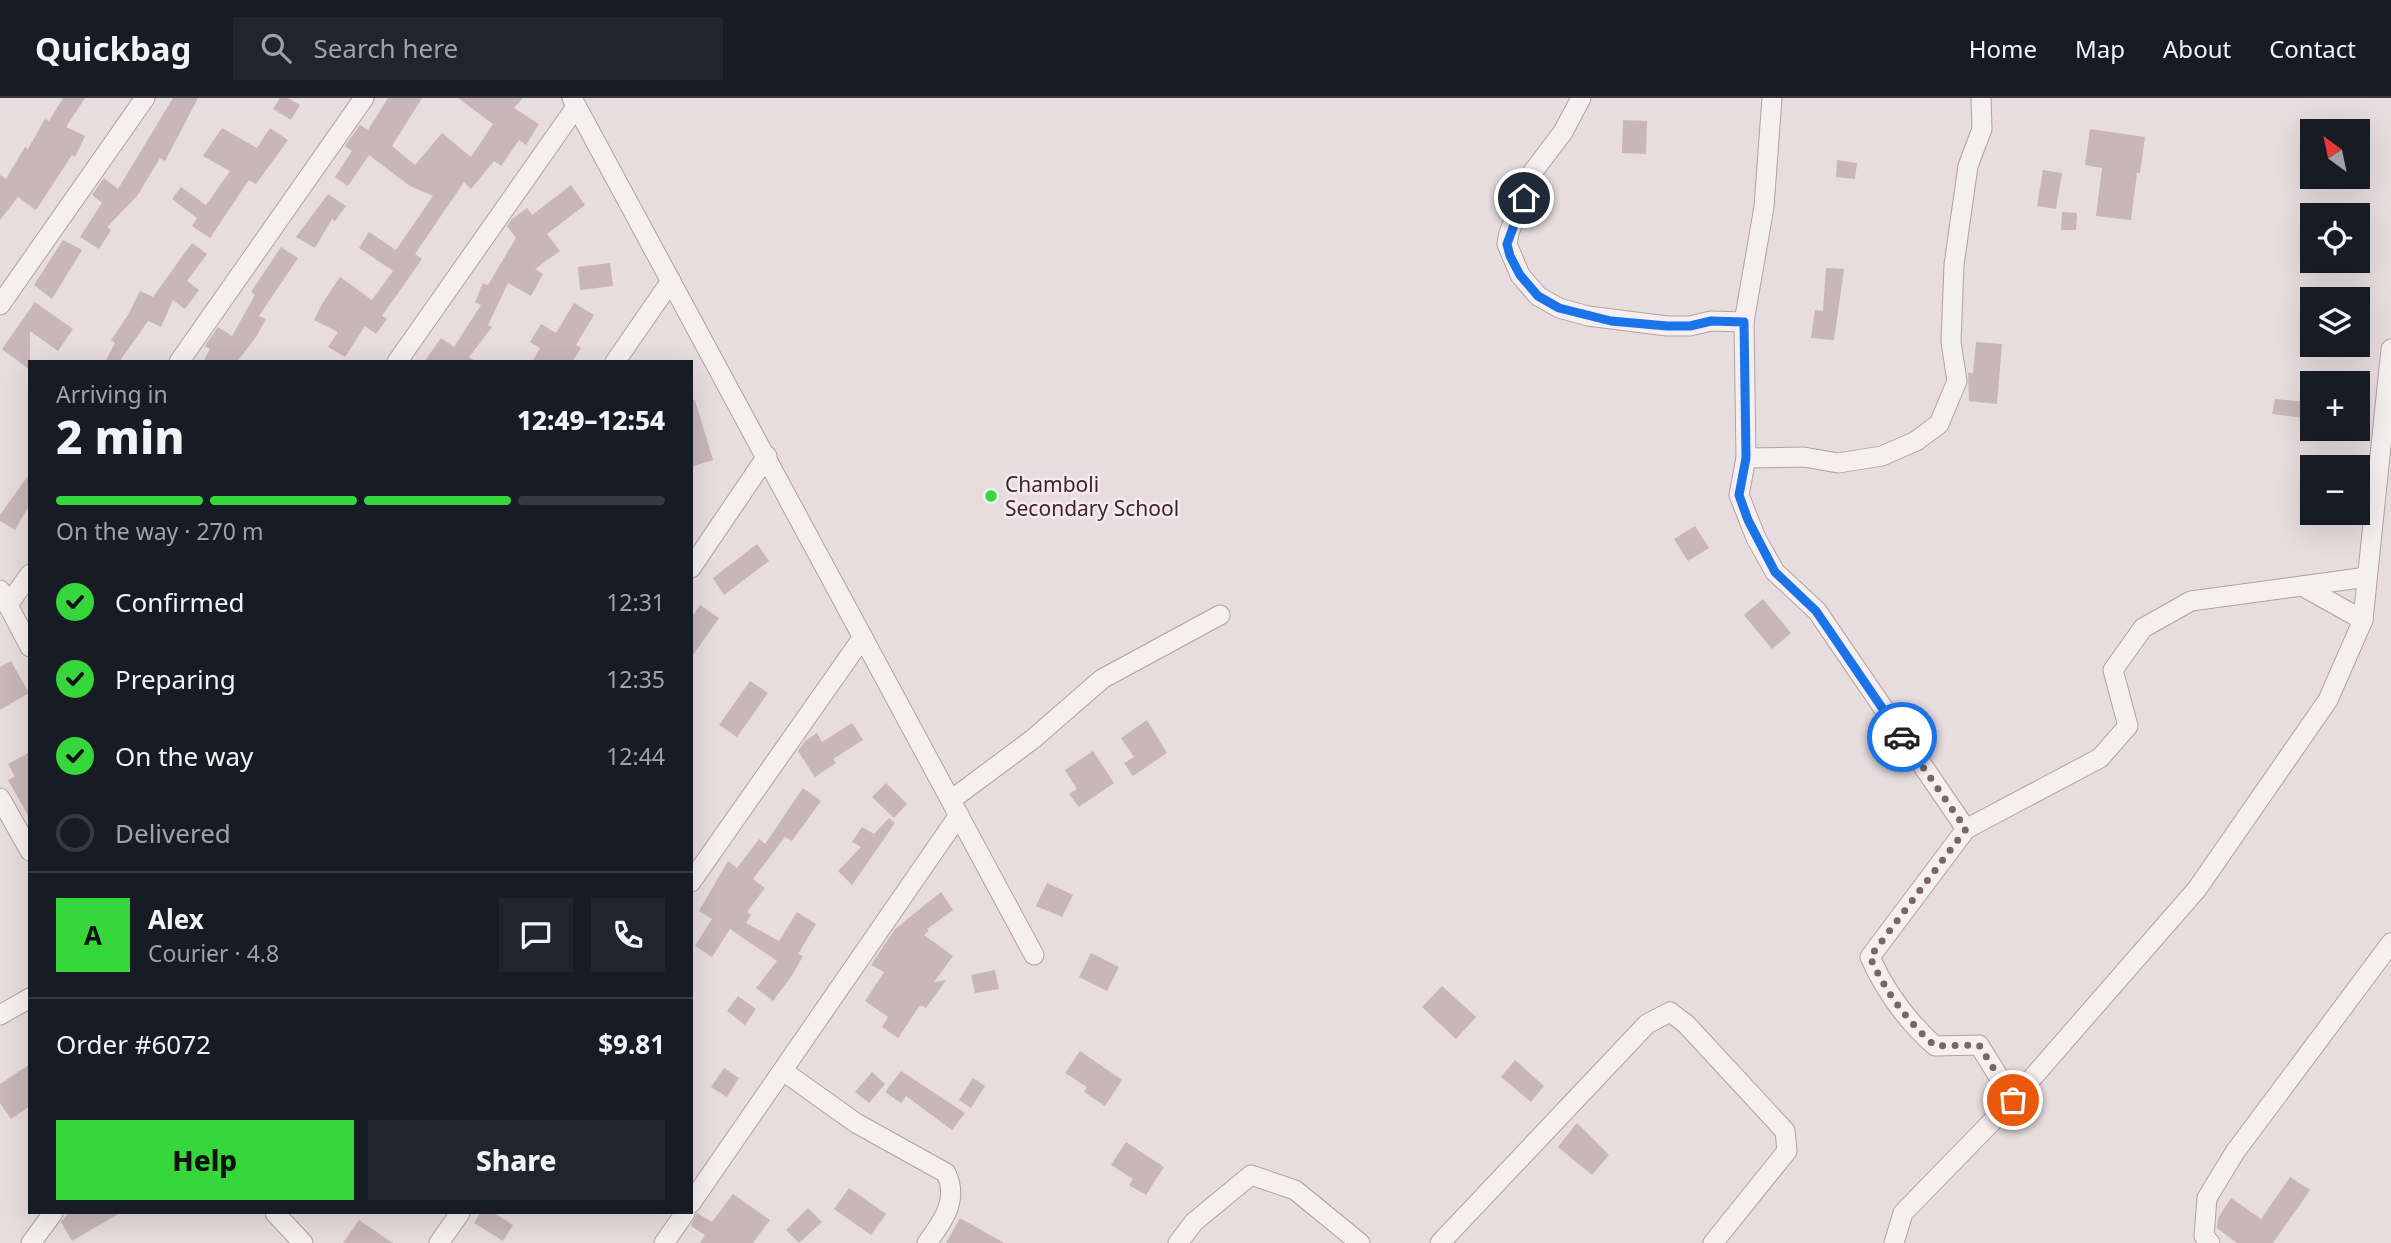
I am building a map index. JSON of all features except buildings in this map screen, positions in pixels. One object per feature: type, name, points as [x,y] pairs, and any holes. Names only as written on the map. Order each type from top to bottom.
[{"type":"street","points":[[0,305],[145,98]]},
{"type":"street","points":[[180,360],[364,98]]},
{"type":"street","points":[[1563,132],[1564,98]]},
{"type":"street","points":[[1581,98],[1563,132],[1532,173],[1507,244],[1520,275],[1538,296],[1559,308],[1611,321],[1667,326],[1690,326],[1711,321],[1744,322]]},
{"type":"street","points":[[1772,98],[1764,206],[1744,322],[1746,458],[1739,495],[1756,538],[1775,572],[1816,611],[1966,829]]},
{"type":"street","points":[[1746,458],[1804,457],[1838,463],[1882,456],[1916,441],[1939,424],[1956,381],[1951,342],[1954,265],[1968,166],[1982,129],[1981,98]]},
{"type":"street","points":[[398,360],[574,102],[1034,955]]},
{"type":"street","points":[[616,360],[671,281]]},
{"type":"street","points":[[1894,1243],[1903,1213],[2013,1100],[2197,889],[2328,700],[2363,620],[2391,349]]},
{"type":"street","points":[[693,565],[767,456]]},
{"type":"street","points":[[28,577],[4,598],[28,643]]},
{"type":"street","points":[[2013,1100],[1979,1045],[1935,1046],[1915,1028],[1881,981],[1870,957],[1966,829],[2100,758],[2128,726],[2113,670],[2143,628],[2191,601],[2367,577]]},
{"type":"street","points":[[2302,586],[2363,620]]},
{"type":"street","points":[[693,1200],[782,1071],[955,808],[1102,679],[1220,615]]},
{"type":"street","points":[[693,879],[863,636]]},
{"type":"street","points":[[0,798],[28,847]]},
{"type":"street","points":[[2210,1243],[2204,1236],[2207,1198],[2235,1152],[2391,943]]},
{"type":"street","points":[[0,1015],[28,999]]},
{"type":"street","points":[[1440,1243],[1647,1024],[1670,1012],[1686,1024],[1785,1130],[1787,1151],[1713,1243]]},
{"type":"street","points":[[782,1071],[856,1123],[946,1173],[953,1187],[951,1201],[942,1222],[927,1243]]},
{"type":"street","points":[[1178,1243],[1194,1222],[1251,1175],[1295,1190],[1360,1243]]},
{"type":"street","points":[[31,1243],[52,1214]]},
{"type":"street","points":[[276,1214],[303,1243]]},
{"type":"street","points":[[439,1243],[459,1214]]},
{"type":"street","points":[[664,1243],[684,1214]]},
{"type":"way so far","points":[[1902,737],[1966,829],[1870,957],[1881,981],[1915,1028],[1935,1046],[1979,1045],[2013,1100]]},
{"type":"place","name":"Chamboli Secondary School","points":[[991,496]]},
{"type":"route","points":[[1524,198],[1509,233],[1507,244],[1510,256],[1520,275],[1538,296],[1559,308],[1611,321],[1667,326],[1690,326],[1711,321],[1744,322],[1746,458],[1739,495],[1748,520],[1775,572],[1816,611],[1902,737]]}]
